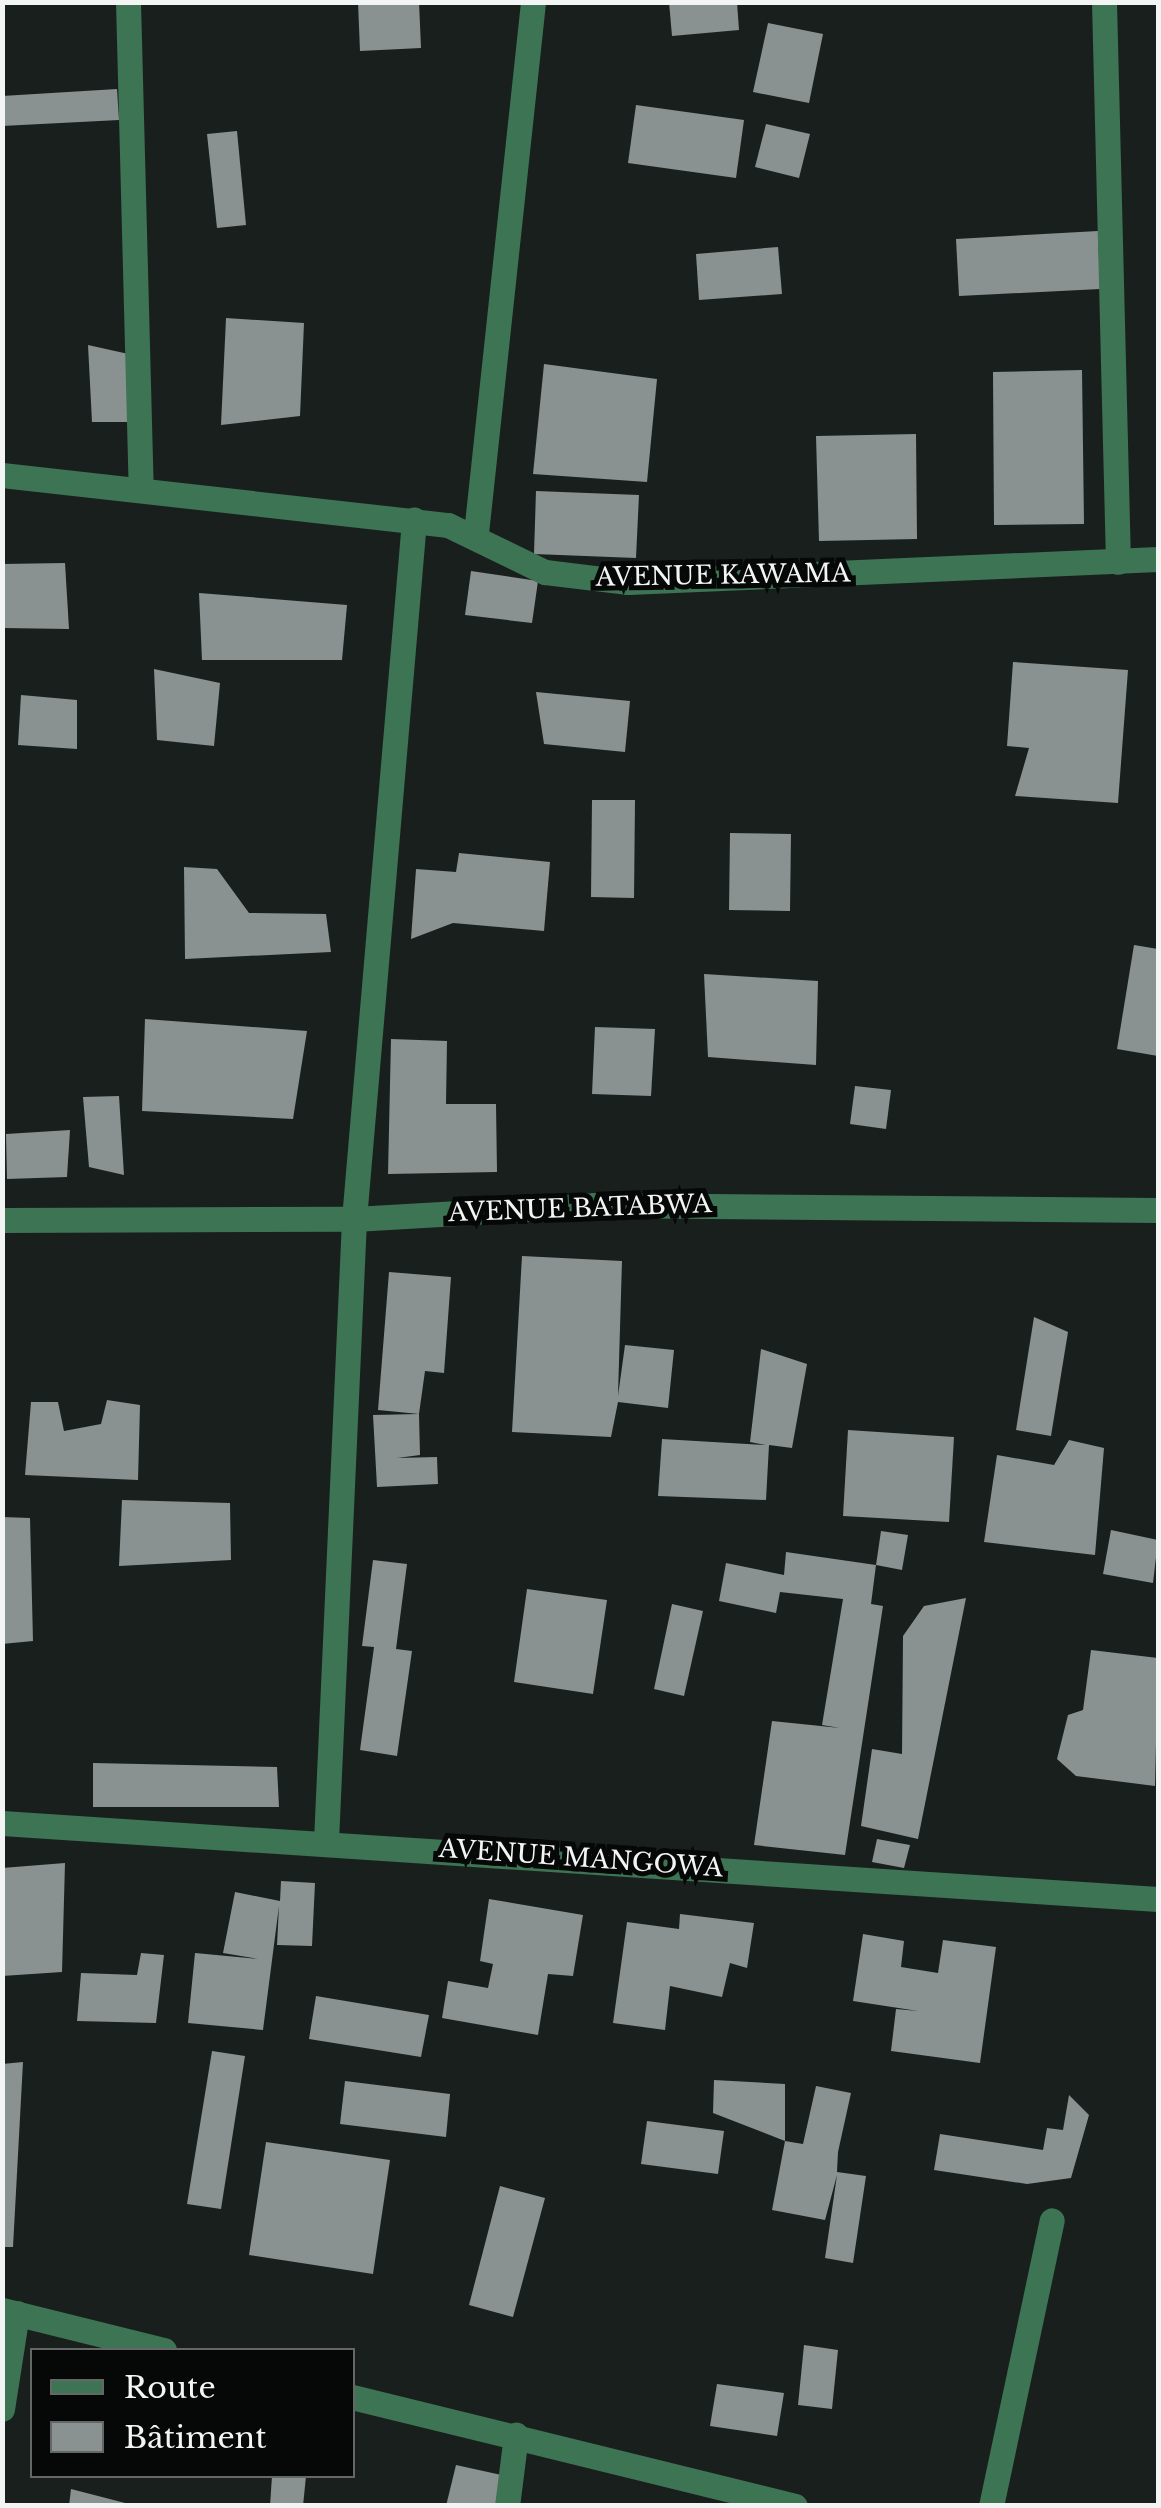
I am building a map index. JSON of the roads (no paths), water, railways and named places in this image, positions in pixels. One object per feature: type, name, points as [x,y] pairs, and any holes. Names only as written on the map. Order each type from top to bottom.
[{"type":"street","points":[[128,2],[141,488]]},
{"type":"street","points":[[476,533],[533,2]]},
{"type":"street","points":[[1104,2],[1118,562]]},
{"type":"street","name":"AVENUE KAWAMA","points":[[2,475],[414,520],[476,533],[546,572],[628,582],[1158,559]]},
{"type":"street","points":[[326,1841],[354,1219],[414,520]]},
{"type":"street","name":"AVENUE BATABWA","points":[[2,1220],[354,1219],[613,1204],[1158,1210]]},
{"type":"street","name":"AVENUE MANGOWA","points":[[2,1823],[326,1841],[1158,1899]]},
{"type":"street","points":[[990,2506],[1052,2220]]},
{"type":"street","points":[[2,2409],[10,2312],[156,2348]]},
{"type":"street","points":[[355,2398],[795,2506]]},
{"type":"street","points":[[507,2506],[516,2435]]}]
